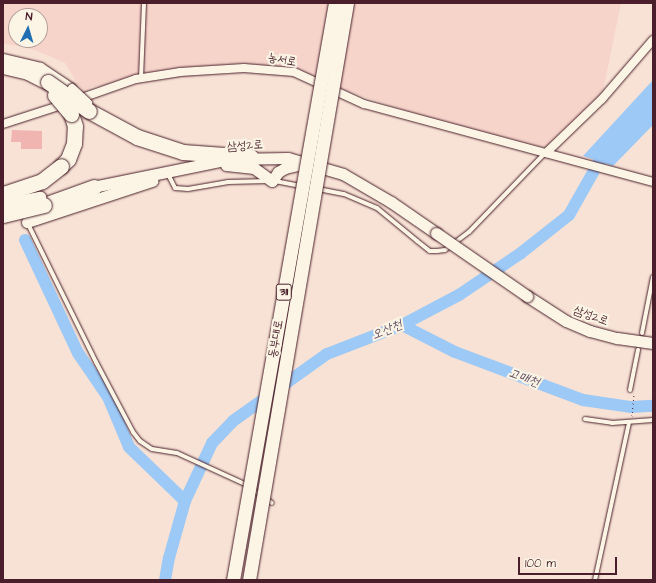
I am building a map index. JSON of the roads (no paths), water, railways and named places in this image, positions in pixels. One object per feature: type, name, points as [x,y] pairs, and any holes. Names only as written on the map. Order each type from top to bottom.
[{"type":"highway","name":"동부대로","points":[[232,580],[335,3]]},
{"type":"highway","name":"동부대로","points":[[249,580],[347,3]]},
{"type":"highway","points":[[3,66],[28,72],[45,84],[88,107],[102,120],[137,137],[183,152],[251,157]]},
{"type":"highway","points":[[3,73],[45,84],[58,97],[71,114],[75,126],[74,143],[68,160],[42,181],[3,194]]},
{"type":"highway","points":[[3,215],[42,201],[94,187]]},
{"type":"main road","name":"삼성2로","points":[[94,187],[205,164],[251,157],[288,158],[310,164],[343,174],[364,185],[566,321],[590,331],[617,338],[653,343]]},
{"type":"main road","points":[[27,222],[205,164],[254,168],[272,181],[278,172],[285,168],[310,164]]},
{"type":"main road","points":[[3,204],[42,201]]},
{"type":"street","points":[[549,153],[602,99],[653,40]]},
{"type":"street","points":[[3,58],[41,67],[72,88],[88,107]]},
{"type":"street","name":"농서로","points":[[3,124],[141,78],[214,70],[267,69],[294,72],[364,104],[653,182]]},
{"type":"lane","points":[[141,78],[144,3]]},
{"type":"lane","points":[[169,176],[176,188],[188,188],[228,182],[272,181],[344,194],[377,208],[430,251],[437,251],[444,250],[469,232],[549,153]]},
{"type":"lane","points":[[27,222],[133,432],[152,449],[182,456],[238,479],[272,503]]},
{"type":"lane","points":[[642,333],[653,277]]},
{"type":"lane","points":[[630,390],[638,350]]},
{"type":"lane","points":[[585,419],[629,423],[653,420]]},
{"type":"lane","points":[[595,580],[629,423]]},
{"type":"water","points":[[653,80],[653,125],[613,166],[583,156]]},
{"type":"waterway","name":"오산천","points":[[165,580],[169,558],[185,501],[212,443],[233,421],[327,354],[402,325],[459,295],[521,253],[569,215],[599,162],[610,150]]},
{"type":"waterway","points":[[25,240],[78,353],[108,397],[129,447],[185,501]]},
{"type":"waterway","name":"고매천","points":[[402,325],[455,352],[583,400],[631,407],[653,406]]}]
